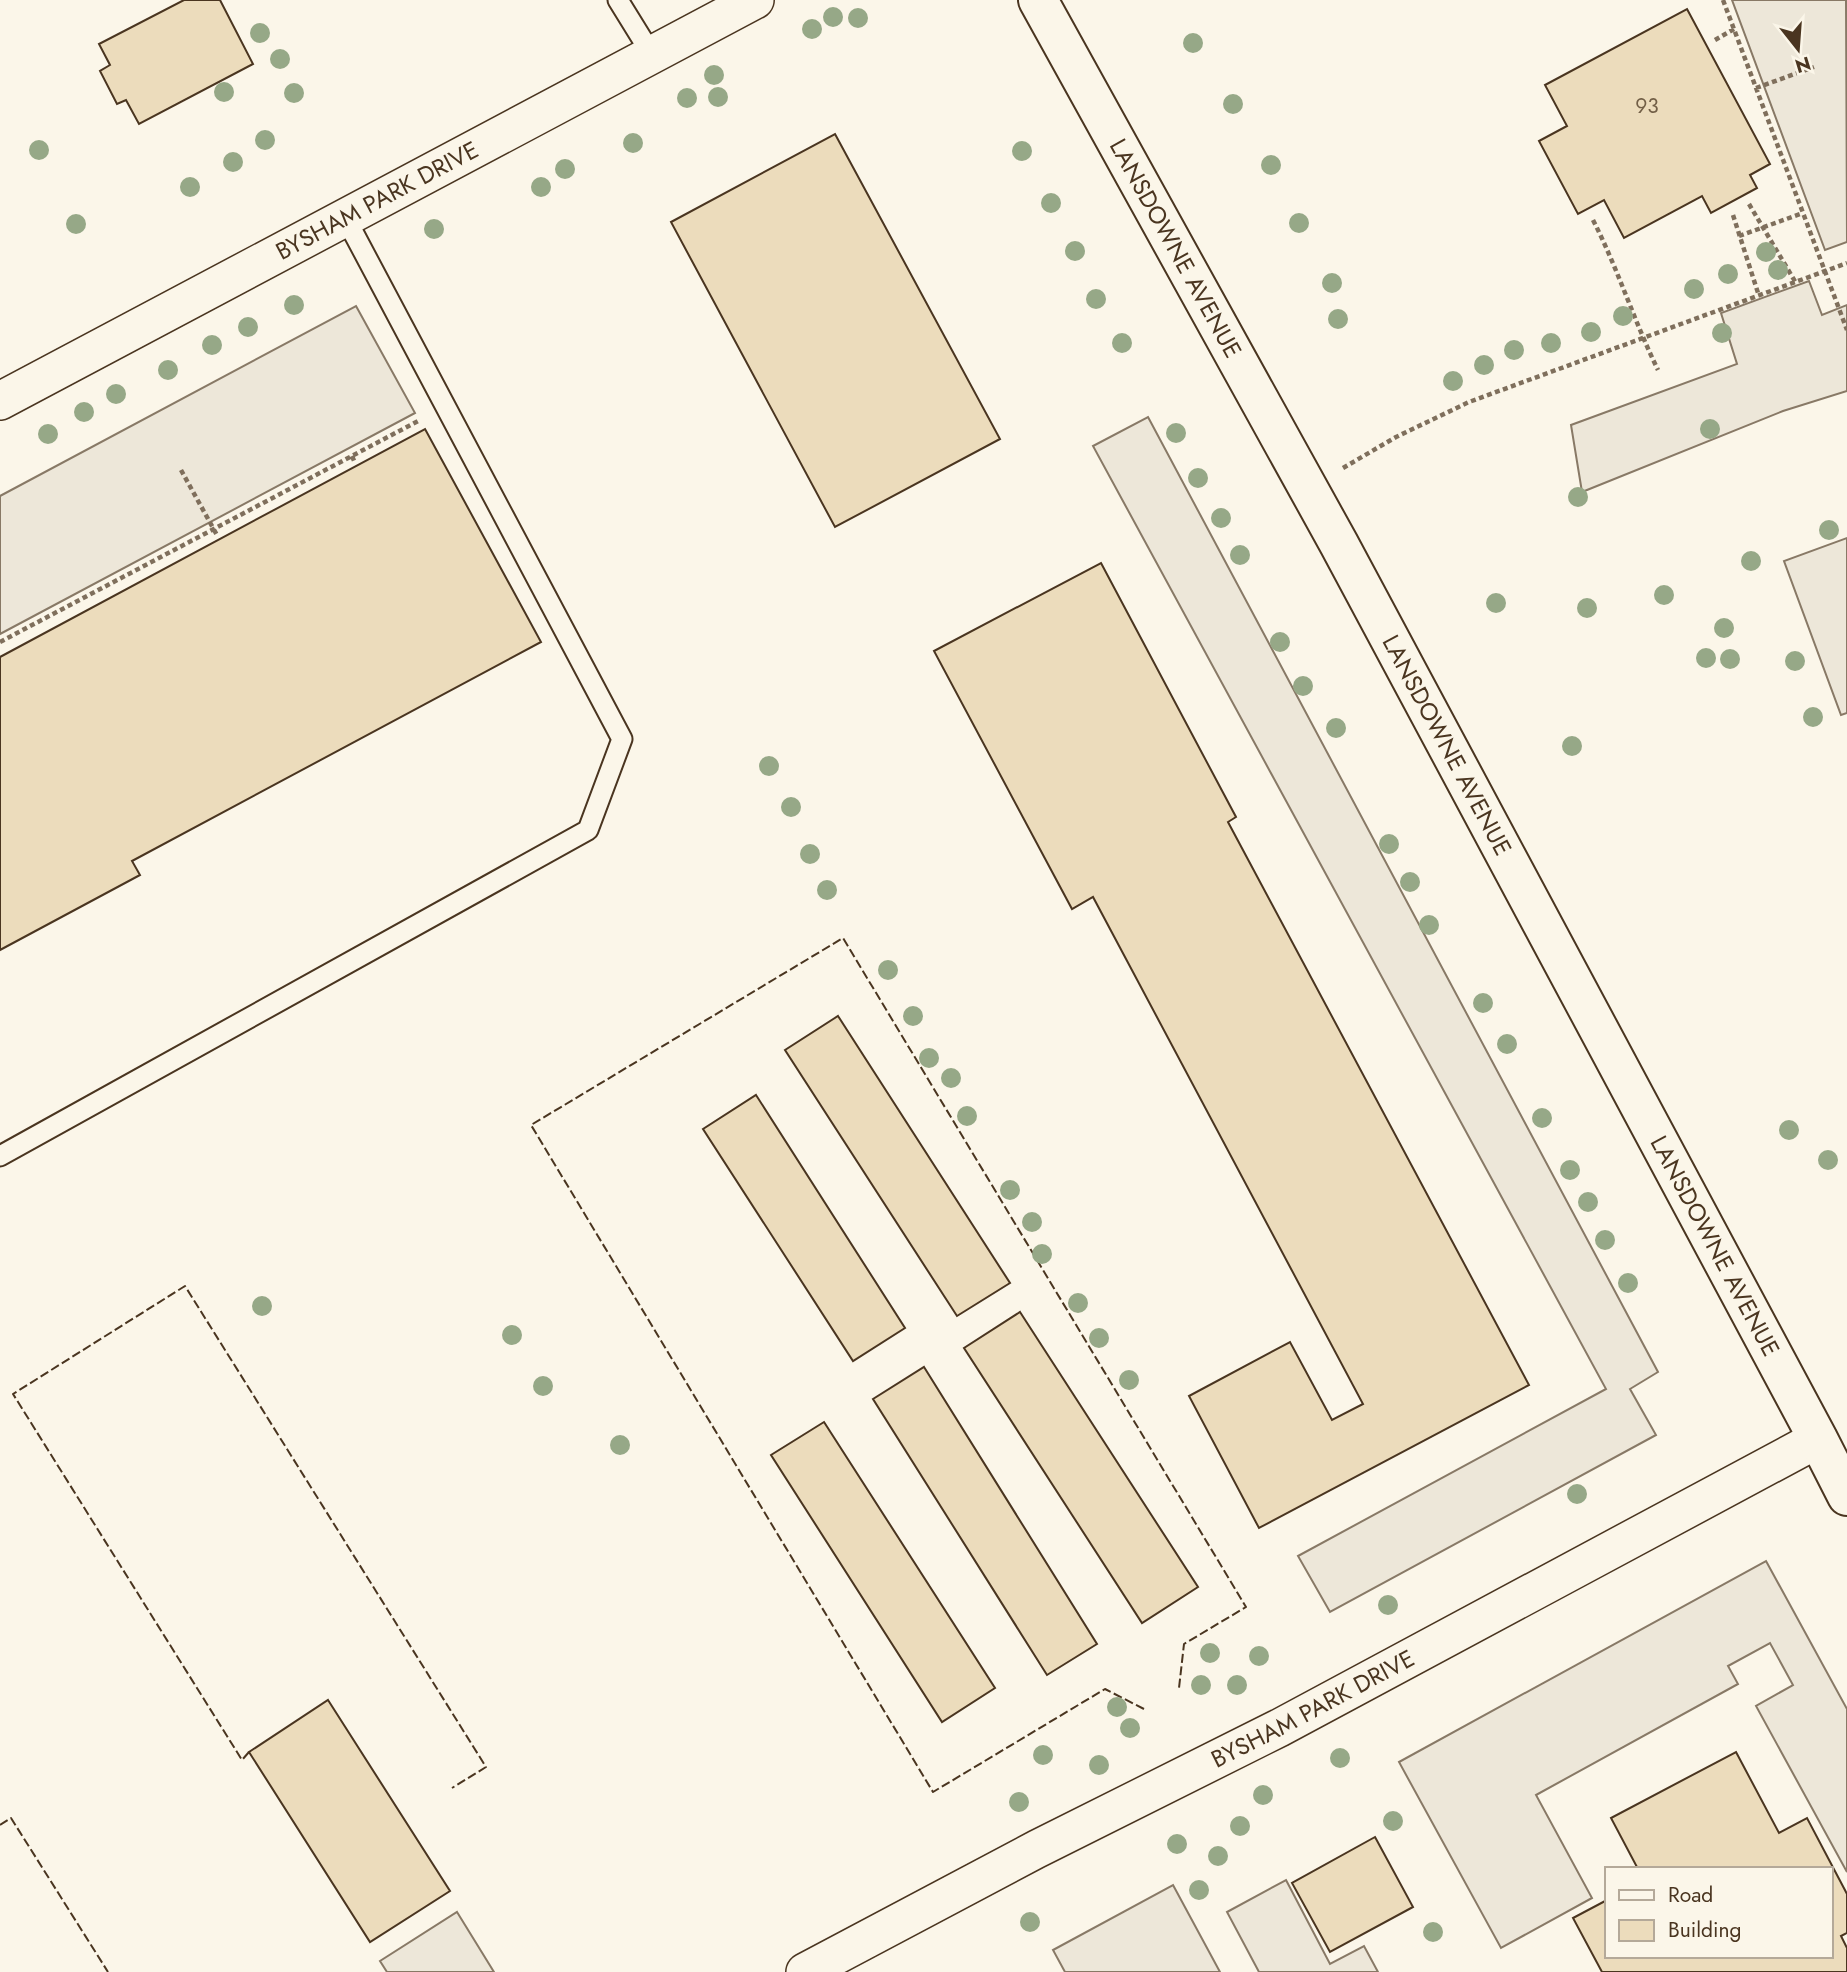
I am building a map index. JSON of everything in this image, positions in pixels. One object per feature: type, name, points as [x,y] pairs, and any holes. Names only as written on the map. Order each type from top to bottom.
[{"type":"main road","name":"LANSDOWNE AVENUE","points":[[1038,0],[1308,488],[1847,1496]]},
{"type":"street","name":"BYSHAM PARK DRIVE","points":[[0,401],[755,0]]},
{"type":"street","name":"BYSHAM PARK DRIVE","points":[[805,1972],[1037,1849],[1290,1722],[1818,1439]]},
{"type":"lane","points":[[618,0],[652,55]]},
{"type":"lane","points":[[0,1156],[589,830],[622,739],[345,216]]},
{"type":"path","points":[[1723,0],[1847,330]]},
{"type":"path","points":[[1715,40],[1734,29]]},
{"type":"path","points":[[1756,88],[1814,67]]},
{"type":"path","points":[[1749,204],[1796,283]]},
{"type":"path","points":[[1739,236],[1803,214]]},
{"type":"path","points":[[1732,215],[1759,296]]},
{"type":"path","points":[[1593,220],[1613,260],[1658,370]]},
{"type":"path","points":[[1308,488],[1396,437],[1469,402],[1847,263]]},
{"type":"path","points":[[0,642],[446,406]]},
{"type":"path","points":[[352,456],[355,463]]},
{"type":"path","points":[[181,470],[218,537]]},
{"type":"path","points":[[81,599],[85,608]]},
{"type":"shaded area","points":[[1732,0],[1846,0],[1847,242],[1825,250]]},
{"type":"shaded area","points":[[1809,281],[1822,315],[1847,305],[1847,391],[1783,411],[1582,492],[1571,425],[1737,364],[1721,313]]},
{"type":"shaded area","points":[[356,306],[415,413],[0,634],[0,496]]},
{"type":"shaded area","points":[[1148,417],[1658,1372],[1630,1389],[1656,1435],[1330,1612],[1298,1556],[1606,1389],[1093,446]]},
{"type":"shaded area","points":[[1847,538],[1847,713],[1841,715],[1784,561]]},
{"type":"shaded area","points":[[1766,1561],[1847,1709],[1847,1872],[1756,1706],[1793,1685],[1770,1643],[1728,1666],[1738,1684],[1536,1795],[1592,1898],[1501,1948],[1399,1762]]},
{"type":"shaded area","points":[[1286,1880],[1330,1964],[1364,1946],[1378,1972],[1259,1972],[1227,1912]]},
{"type":"shaded area","points":[[1173,1885],[1220,1972],[1065,1972],[1053,1950]]},
{"type":"shaded area","points":[[457,1912],[494,1972],[387,1972],[380,1961]]},
{"type":"building","points":[[184,0],[220,0],[253,64],[139,124],[126,100],[117,104],[100,71],[110,65],[99,44]]},
{"type":"building","points":[[1687,9],[1770,164],[1750,175],[1757,188],[1711,213],[1702,196],[1624,238],[1604,200],[1578,214],[1539,141],[1567,126],[1545,85]]},
{"type":"building","points":[[835,134],[1000,439],[835,527],[671,222]]},
{"type":"building","points":[[425,429],[541,642],[132,861],[140,875],[0,950],[0,657]]},
{"type":"building","points":[[1101,563],[1236,817],[1228,822],[1529,1385],[1259,1528],[1189,1396],[1290,1342],[1332,1420],[1363,1404],[1093,897],[1072,909],[934,651]]},
{"type":"building","points":[[838,1016],[1010,1283],[957,1316],[785,1050]]},
{"type":"building","points":[[756,1095],[905,1328],[853,1361],[703,1129]]},
{"type":"building","points":[[1020,1312],[1198,1587],[1142,1623],[964,1348]]},
{"type":"building","points":[[924,1367],[1097,1644],[1047,1675],[873,1399]]},
{"type":"building","points":[[824,1422],[995,1688],[942,1722],[771,1455]]},
{"type":"building","points":[[328,1700],[450,1891],[370,1942],[249,1752]]},
{"type":"building","points":[[1736,1752],[1779,1833],[1807,1818],[1833,1867],[1637,1867],[1611,1818]]},
{"type":"building","points":[[1375,1837],[1413,1907],[1330,1952],[1292,1883]]},
{"type":"building","points":[[1833,1867],[1847,1894],[1847,1933],[1841,1936],[1847,1948],[1847,1972],[1602,1972],[1573,1918],[1605,1901],[1605,1958],[1833,1958]]},
{"type":"fence","points":[[1144,1709],[1105,1689],[933,1792],[531,1125],[843,938],[1246,1607],[1184,1644],[1179,1688]]},
{"type":"fence","points":[[249,1752],[242,1760],[13,1394],[185,1286],[486,1767],[452,1788]]},
{"type":"fence","points":[[0,1825],[11,1818],[108,1972]]}]
